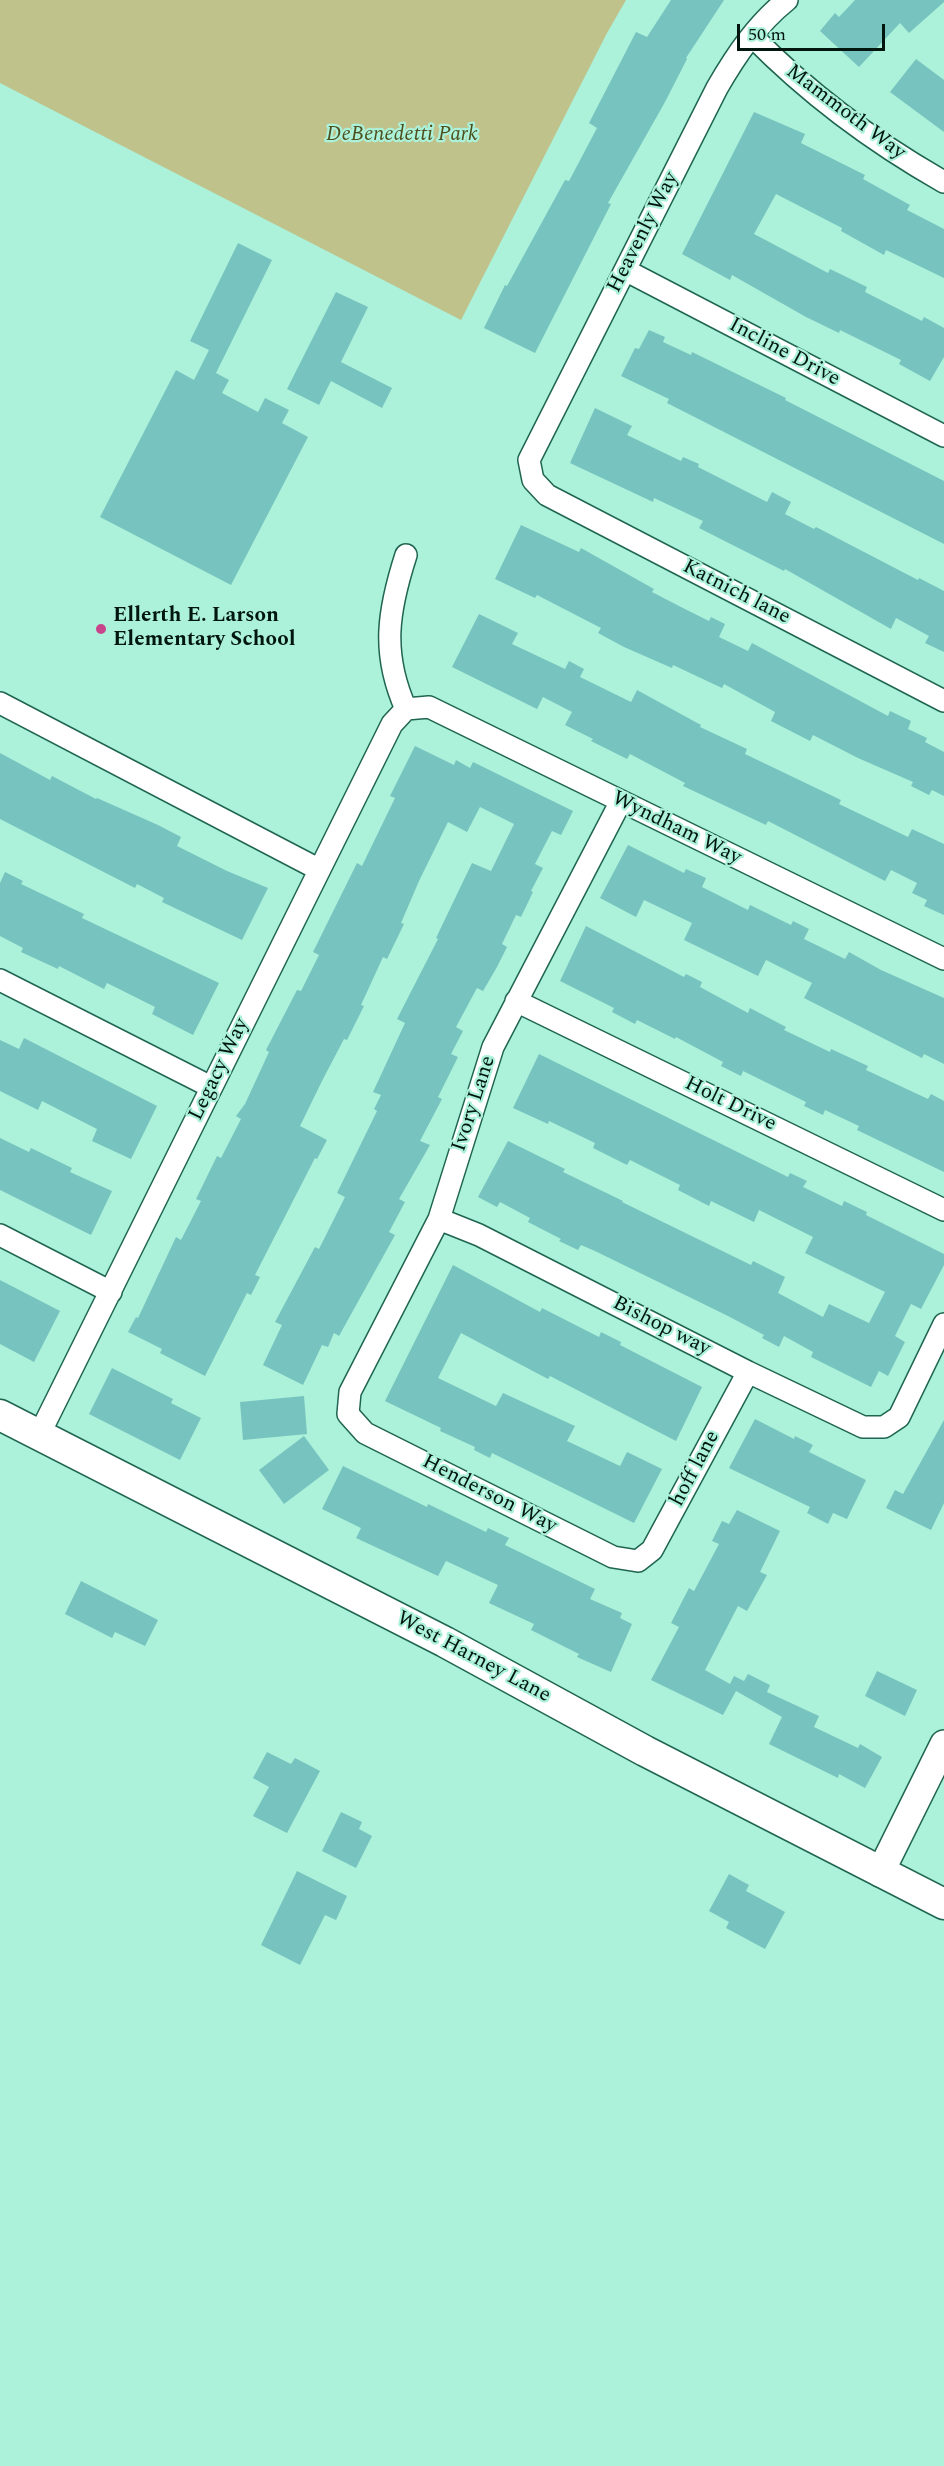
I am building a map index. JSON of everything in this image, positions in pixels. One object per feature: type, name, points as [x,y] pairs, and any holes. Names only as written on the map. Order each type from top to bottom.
[{"type":"main road","name":"West Harney Lane","points":[[0,1415],[445,1642],[645,1751],[944,1905]]},
{"type":"street","name":"Heavenly Way","points":[[533,480],[529,460],[717,88],[734,59],[767,16],[787,0]]},
{"type":"street","name":"Mammoth Way","points":[[752,36],[782,67],[826,102],[916,166],[944,182]]},
{"type":"street","name":"Incline Drive","points":[[626,270],[944,435]]},
{"type":"street","name":"Katnich lane","points":[[533,480],[547,495],[944,701]]},
{"type":"street","points":[[406,555],[393,596],[388,647],[396,686],[406,709]]},
{"type":"street","points":[[0,703],[318,869]]},
{"type":"street","name":"Wyndham Way","points":[[406,709],[429,707],[944,959]]},
{"type":"street","name":"Legacy Way","points":[[39,1435],[318,869],[392,724],[406,709]]},
{"type":"street","name":"Ivory Lane","points":[[348,1414],[350,1392],[439,1219],[493,1047],[621,801]]},
{"type":"street","points":[[0,980],[211,1087]]},
{"type":"street","name":"Holt Drive","points":[[516,1001],[944,1210]]},
{"type":"street","name":"Bishop way","points":[[439,1219],[479,1235],[863,1428],[884,1427],[899,1417],[944,1324]]},
{"type":"street","points":[[0,1235],[111,1292]]},
{"type":"street","name":"hoff lane","points":[[638,1561],[652,1550],[748,1372]]},
{"type":"street","name":"Henderson Way","points":[[348,1414],[365,1433],[613,1557],[638,1561]]},
{"type":"street","points":[[880,1873],[944,1744]]},
{"type":"green space","name":"DeBenedetti Park","points":[[0,0],[626,0],[461,320],[0,83]]},
{"type":"building","points":[[671,0],[724,0],[686,58],[665,102],[608,203],[611,204],[535,353],[484,328],[505,285],[507,286],[565,180],[569,181],[597,128],[589,123],[636,32],[647,37]]},
{"type":"building","points":[[855,0],[944,0],[944,2],[909,33],[900,23],[859,67],[820,31],[835,13],[839,17]]},
{"type":"building","points":[[916,59],[944,80],[944,132],[890,92]]},
{"type":"building","points":[[754,112],[805,134],[801,143],[865,175],[863,179],[910,205],[907,210],[944,229],[944,278],[886,250],[884,255],[841,231],[842,228],[776,194],[754,234],[828,273],[830,269],[867,287],[865,292],[922,321],[924,317],[944,328],[944,357],[930,381],[899,364],[901,360],[840,330],[839,333],[806,317],[732,275],[730,280],[682,254]]},
{"type":"building","points":[[238,243],[272,260],[216,373],[229,380],[222,393],[258,412],[265,398],[289,410],[282,423],[308,437],[231,585],[100,517],[176,370],[194,380],[209,350],[190,341]]},
{"type":"building","points":[[336,292],[368,307],[341,362],[392,388],[382,408],[331,381],[319,405],[287,389]]},
{"type":"building","points":[[649,330],[665,337],[663,342],[691,355],[692,352],[786,398],[785,400],[944,481],[944,544],[667,403],[669,399],[621,376],[635,348],[639,349]]},
{"type":"building","points":[[595,408],[632,426],[627,435],[681,461],[683,457],[699,464],[698,467],[767,502],[772,492],[791,502],[785,514],[814,529],[816,527],[944,591],[944,652],[925,643],[929,636],[896,618],[891,629],[785,569],[784,571],[699,528],[703,521],[654,498],[653,502],[570,463]]},
{"type":"building","points":[[521,525],[579,552],[581,548],[654,589],[652,592],[709,621],[711,617],[725,624],[719,637],[748,651],[752,643],[888,716],[890,711],[911,721],[908,729],[927,738],[925,742],[944,752],[944,796],[932,790],[929,795],[911,786],[913,782],[813,735],[810,741],[771,721],[775,712],[724,684],[722,688],[673,665],[672,668],[624,647],[598,633],[601,628],[537,595],[535,598],[495,579]]},
{"type":"building","points":[[479,614],[518,633],[512,644],[565,669],[569,661],[584,669],[580,677],[631,702],[637,690],[701,725],[700,727],[747,749],[745,754],[841,800],[839,804],[908,837],[912,829],[944,844],[944,915],[924,906],[927,900],[912,893],[917,883],[891,870],[885,881],[768,821],[766,825],[683,786],[685,783],[630,754],[627,759],[591,741],[593,739],[565,725],[572,712],[543,697],[537,709],[452,667]]},
{"type":"building","points":[[415,746],[454,765],[456,760],[470,768],[473,762],[573,811],[561,835],[552,831],[535,864],[543,868],[531,891],[533,892],[521,917],[516,915],[502,944],[507,947],[483,991],[477,988],[456,1027],[463,1031],[451,1054],[458,1057],[438,1097],[442,1099],[420,1141],[430,1145],[399,1199],[405,1202],[389,1232],[395,1235],[339,1336],[334,1333],[328,1347],[322,1345],[303,1385],[263,1365],[282,1325],[275,1322],[315,1247],[319,1249],[345,1197],[337,1193],[377,1111],[374,1109],[381,1095],[373,1092],[405,1023],[397,1019],[438,939],[436,938],[472,863],[491,871],[514,824],[480,807],[467,832],[448,822],[419,881],[401,923],[404,924],[387,959],[383,957],[361,1005],[364,1006],[347,1040],[344,1039],[300,1126],[327,1140],[317,1159],[315,1158],[255,1275],[260,1277],[251,1295],[247,1293],[205,1376],[160,1353],[162,1349],[128,1332],[136,1317],[138,1318],[176,1237],[181,1240],[201,1201],[196,1199],[217,1156],[221,1158],[241,1119],[236,1116],[245,1104],[269,1052],[266,1050],[297,990],[301,991],[319,955],[313,952],[357,863],[362,866],[395,798],[390,796]]},
{"type":"building","points":[[0,753],[50,780],[52,776],[96,799],[158,825],[181,837],[177,846],[268,888],[242,940],[162,902],[164,898],[137,884],[135,888],[0,819]]},
{"type":"building","points":[[628,845],[684,873],[686,869],[706,878],[702,887],[748,910],[750,905],[791,925],[793,921],[809,929],[804,939],[845,959],[849,952],[881,970],[944,998],[944,1064],[924,1054],[922,1058],[804,998],[812,983],[766,960],[758,976],[684,940],[692,923],[644,900],[636,917],[600,898]]},
{"type":"building","points":[[5,872],[23,881],[21,884],[84,914],[82,918],[219,983],[193,1035],[152,1014],[155,1007],[107,983],[104,989],[59,966],[58,969],[21,952],[23,948],[0,936],[0,883]]},
{"type":"building","points":[[586,926],[684,977],[686,974],[702,982],[700,987],[748,1013],[750,1008],[786,1027],[784,1030],[830,1052],[831,1049],[868,1066],[866,1070],[928,1099],[931,1094],[944,1101],[944,1172],[857,1130],[859,1126],[825,1110],[823,1115],[804,1106],[806,1102],[743,1071],[741,1076],[721,1066],[723,1062],[676,1037],[675,1039],[637,1020],[635,1024],[612,1012],[614,1008],[560,981]]},
{"type":"building","points":[[24,1038],[157,1106],[131,1159],[92,1141],[97,1129],[42,1101],[38,1110],[0,1091],[0,1040],[19,1049]]},
{"type":"building","points":[[539,1054],[788,1177],[790,1173],[807,1181],[803,1187],[842,1206],[844,1201],[867,1212],[866,1215],[944,1254],[944,1265],[921,1309],[911,1304],[895,1336],[905,1342],[888,1376],[879,1371],[871,1387],[811,1357],[813,1352],[784,1336],[779,1347],[762,1338],[764,1335],[726,1315],[595,1251],[581,1245],[578,1250],[559,1241],[561,1239],[528,1222],[530,1218],[500,1202],[497,1207],[478,1197],[508,1141],[565,1169],[563,1172],[622,1202],[751,1265],[753,1261],[785,1277],[778,1293],[823,1317],[829,1304],[869,1323],[885,1292],[805,1253],[813,1237],[759,1210],[754,1222],[711,1201],[709,1206],[678,1190],[680,1185],[630,1160],[627,1165],[593,1148],[595,1143],[549,1121],[548,1124],[513,1108]]},
{"type":"building","points":[[0,1138],[29,1152],[31,1148],[72,1168],[70,1172],[112,1191],[91,1235],[0,1190]]},
{"type":"building","points":[[453,1265],[540,1312],[542,1308],[599,1337],[601,1332],[621,1342],[620,1345],[702,1387],[676,1441],[550,1376],[548,1379],[461,1333],[438,1378],[496,1406],[503,1393],[575,1426],[567,1441],[620,1466],[627,1452],[662,1469],[634,1523],[492,1453],[490,1458],[474,1450],[475,1447],[440,1431],[441,1428],[385,1401]]},
{"type":"building","points":[[0,1280],[60,1311],[34,1362],[0,1344]]},
{"type":"building","points":[[112,1368],[173,1399],[171,1403],[201,1418],[180,1460],[89,1414]]},
{"type":"building","points":[[304,1396],[307,1434],[243,1440],[240,1402]]},
{"type":"building","points":[[755,1419],[794,1439],[795,1436],[813,1445],[809,1452],[866,1480],[847,1519],[833,1513],[828,1524],[807,1513],[810,1507],[729,1468]]},
{"type":"building","points":[[944,1420],[944,1503],[931,1530],[886,1508],[895,1490],[903,1494]]},
{"type":"building","points":[[304,1436],[329,1470],[284,1504],[259,1470]]},
{"type":"building","points":[[343,1466],[427,1507],[428,1504],[486,1532],[488,1528],[509,1538],[505,1545],[595,1589],[590,1599],[622,1613],[620,1618],[632,1624],[611,1672],[577,1657],[579,1654],[531,1630],[534,1624],[489,1603],[498,1585],[446,1561],[438,1576],[356,1538],[361,1528],[322,1509]]},
{"type":"building","points":[[737,1510],[780,1531],[760,1572],[767,1575],[747,1611],[738,1606],[705,1670],[730,1684],[734,1676],[744,1681],[748,1674],[770,1685],[767,1692],[819,1716],[814,1727],[858,1748],[860,1744],[882,1757],[865,1788],[839,1774],[838,1778],[769,1744],[782,1717],[736,1691],[723,1715],[651,1680],[679,1627],[671,1623],[689,1588],[694,1591],[719,1544],[712,1541],[722,1521],[729,1524]]},
{"type":"building","points":[[81,1581],[158,1620],[145,1646],[115,1632],[112,1638],[65,1614]]},
{"type":"building","points":[[877,1671],[917,1690],[905,1716],[865,1696]]},
{"type":"building","points":[[267,1752],[291,1764],[295,1758],[320,1771],[287,1833],[253,1816],[269,1787],[253,1778]]},
{"type":"building","points":[[341,1812],[362,1822],[359,1829],[372,1836],[356,1868],[322,1851]]},
{"type":"building","points":[[297,1871],[347,1896],[336,1920],[325,1915],[300,1965],[261,1945]]},
{"type":"building","points":[[729,1874],[749,1885],[746,1891],[785,1912],[765,1949],[726,1928],[729,1922],[709,1911]]},
{"type":"place","name":"Ellerth E. Larson Elementary School","points":[[101,629]]}]
